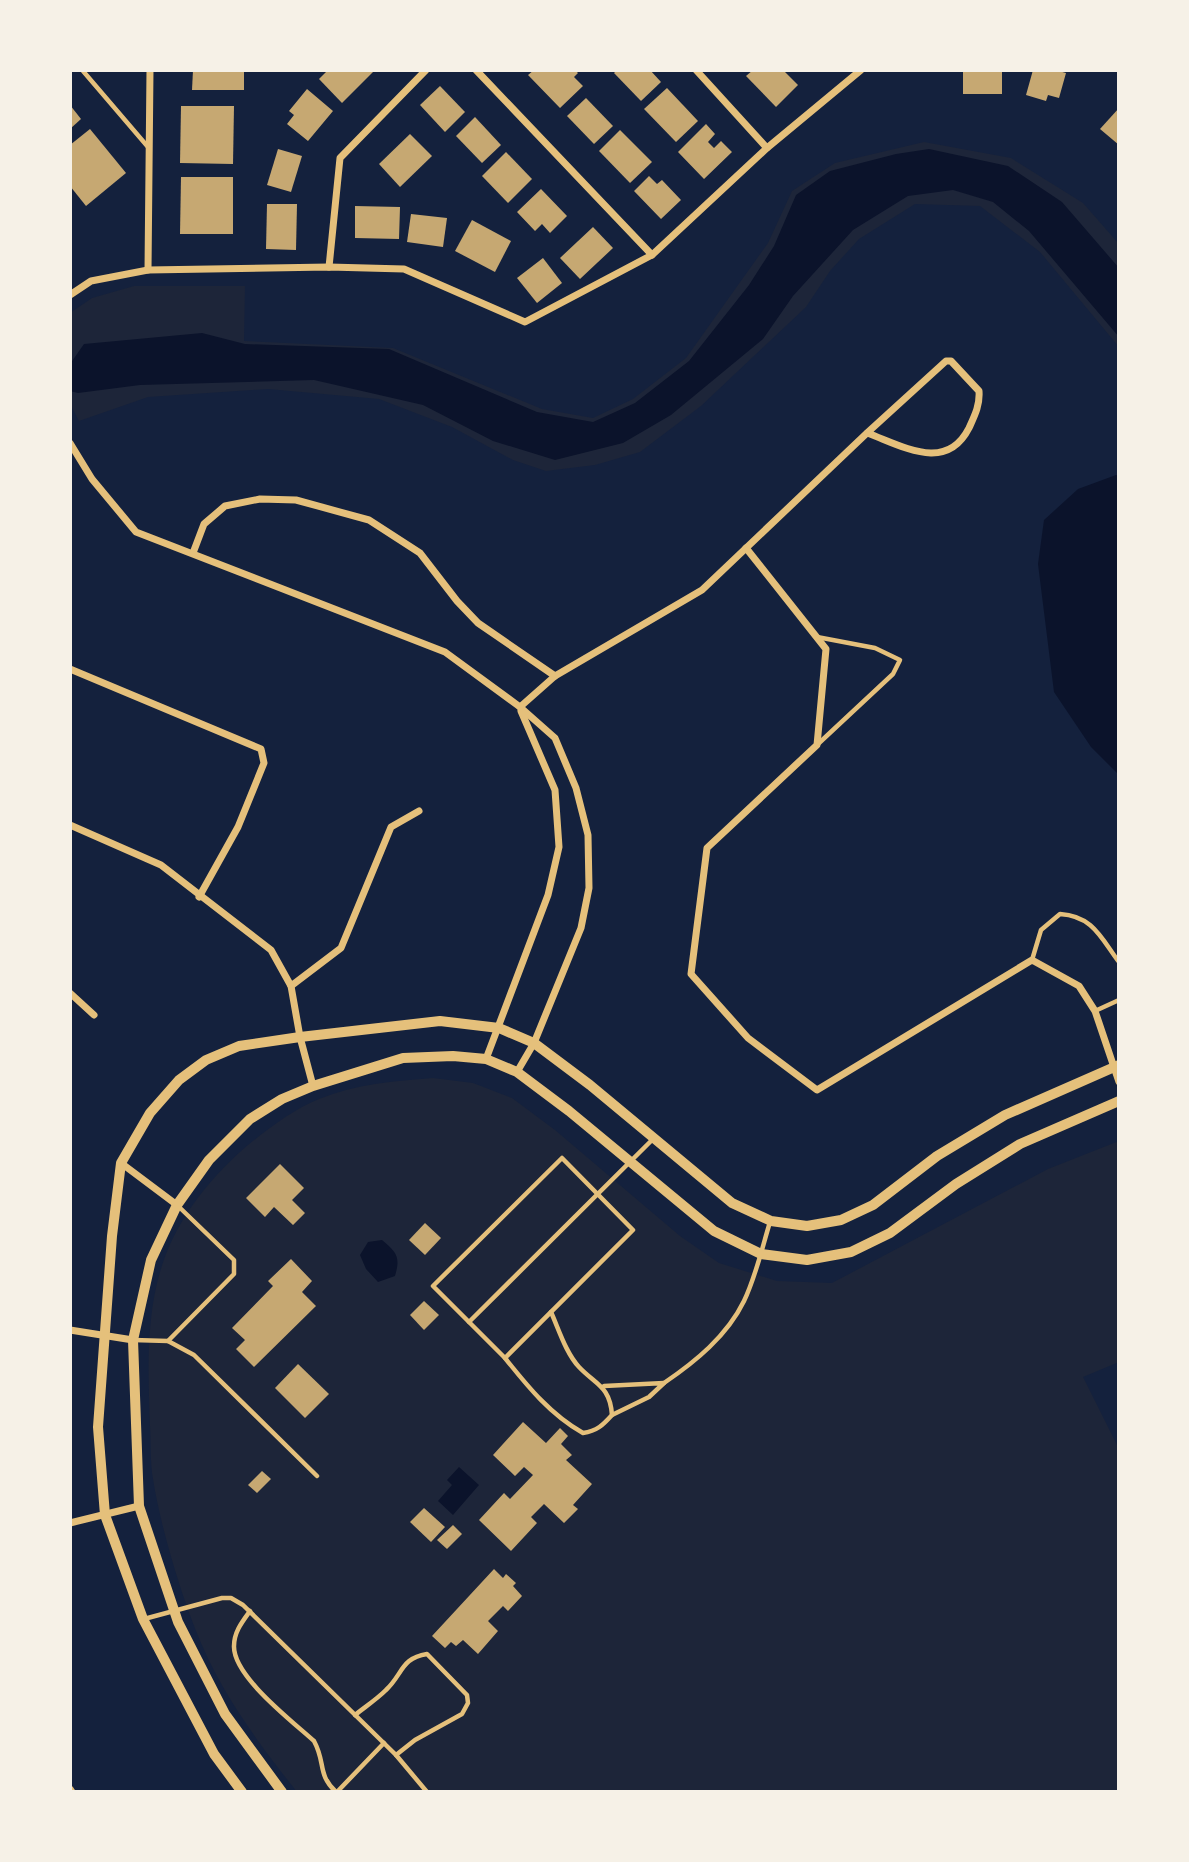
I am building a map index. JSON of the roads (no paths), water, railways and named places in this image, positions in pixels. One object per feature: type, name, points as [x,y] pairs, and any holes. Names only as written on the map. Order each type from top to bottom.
[{"type":"street","points":[[148,270],[150,70]]},
{"type":"street","points":[[329,267],[340,158],[426,70]]},
{"type":"street","points":[[476,70],[652,255]]},
{"type":"street","points":[[696,70],[767,148]]},
{"type":"street","points":[[70,295],[91,281],[148,270],[329,267],[404,269],[525,322],[652,255],[767,148],[861,70]]},
{"type":"street","points":[[520,708],[555,676],[702,590],[867,433],[946,361],[951,361],[979,391],[980,403],[974,418],[964,438],[951,451],[936,454],[917,451],[867,433]]},
{"type":"street","points":[[70,443],[92,479],[136,532],[445,652],[555,738],[576,788],[588,835],[589,888],[581,928],[534,1043],[517,1072]]},
{"type":"street","points":[[193,553],[204,524],[225,506],[260,499],[296,500],[369,520],[420,553],[478,624],[555,676]]},
{"type":"street","points":[[746,548],[826,649],[817,745],[707,848],[691,974],[748,1038],[817,1090],[1032,960],[1079,986],[1096,1012],[1116,1066],[1119,1082]]},
{"type":"street","points":[[70,669],[261,749],[264,763],[243,817],[199,897]]},
{"type":"street","points":[[486,1059],[548,895],[559,847],[555,790],[520,708]]},
{"type":"street","points":[[291,986],[341,948],[391,827],[419,811]]},
{"type":"street","points":[[70,825],[161,865],[271,950],[291,986],[300,1037],[313,1086]]},
{"type":"street","points":[[70,993],[94,1015]]},
{"type":"street","points":[[242,1792],[214,1754],[143,1619],[105,1515],[98,1427],[112,1236],[121,1163],[150,1113],[178,1080],[206,1060],[239,1046],[440,1021],[499,1028],[534,1043],[590,1085],[732,1203],[771,1222],[807,1226],[841,1220],[873,1205],[937,1156],[1005,1115],[1116,1066]]},
{"type":"street","points":[[282,1792],[225,1714],[174,1612],[139,1506],[133,1340],[151,1260],[177,1205],[209,1160],[250,1119],[282,1099],[313,1086],[403,1058],[453,1056],[486,1059],[517,1072],[569,1111],[714,1231],[761,1254],[807,1260],[851,1252],[890,1233],[956,1184],[1020,1144],[1119,1101]]},
{"type":"street","points":[[121,1163],[177,1205]]},
{"type":"street","points":[[70,1330],[133,1340]]},
{"type":"street","points":[[70,1523],[139,1506]]},
{"type":"lane","points":[[83,71],[148,147]]},
{"type":"lane","points":[[817,637],[876,648],[900,660],[893,674],[817,745]]},
{"type":"lane","points":[[1032,960],[1041,930],[1060,914],[1076,915],[1090,924],[1119,962]]},
{"type":"lane","points":[[1096,1012],[1119,1000]]},
{"type":"lane","points":[[469,1322],[653,1139]]},
{"type":"lane","points":[[505,1358],[633,1230],[562,1158],[433,1286],[505,1358],[533,1393],[568,1425],[583,1433],[596,1431],[612,1415],[649,1397],[693,1363],[731,1322],[744,1301],[771,1222]]},
{"type":"lane","points":[[168,1341],[234,1274],[234,1259],[177,1205]]},
{"type":"lane","points":[[551,1312],[578,1366],[603,1386],[611,1404],[612,1415]]},
{"type":"lane","points":[[133,1340],[168,1341],[194,1355],[317,1476]]},
{"type":"lane","points":[[603,1386],[664,1383]]},
{"type":"lane","points":[[143,1619],[231,1598],[250,1611],[396,1755],[423,1791]]},
{"type":"lane","points":[[250,1611],[237,1630],[233,1648],[240,1666],[251,1681],[314,1741],[320,1753],[324,1780],[336,1792],[384,1743]]},
{"type":"lane","points":[[355,1714],[388,1688],[409,1659],[427,1654],[442,1667],[467,1695],[468,1703],[462,1714],[415,1740],[396,1755]]}]
